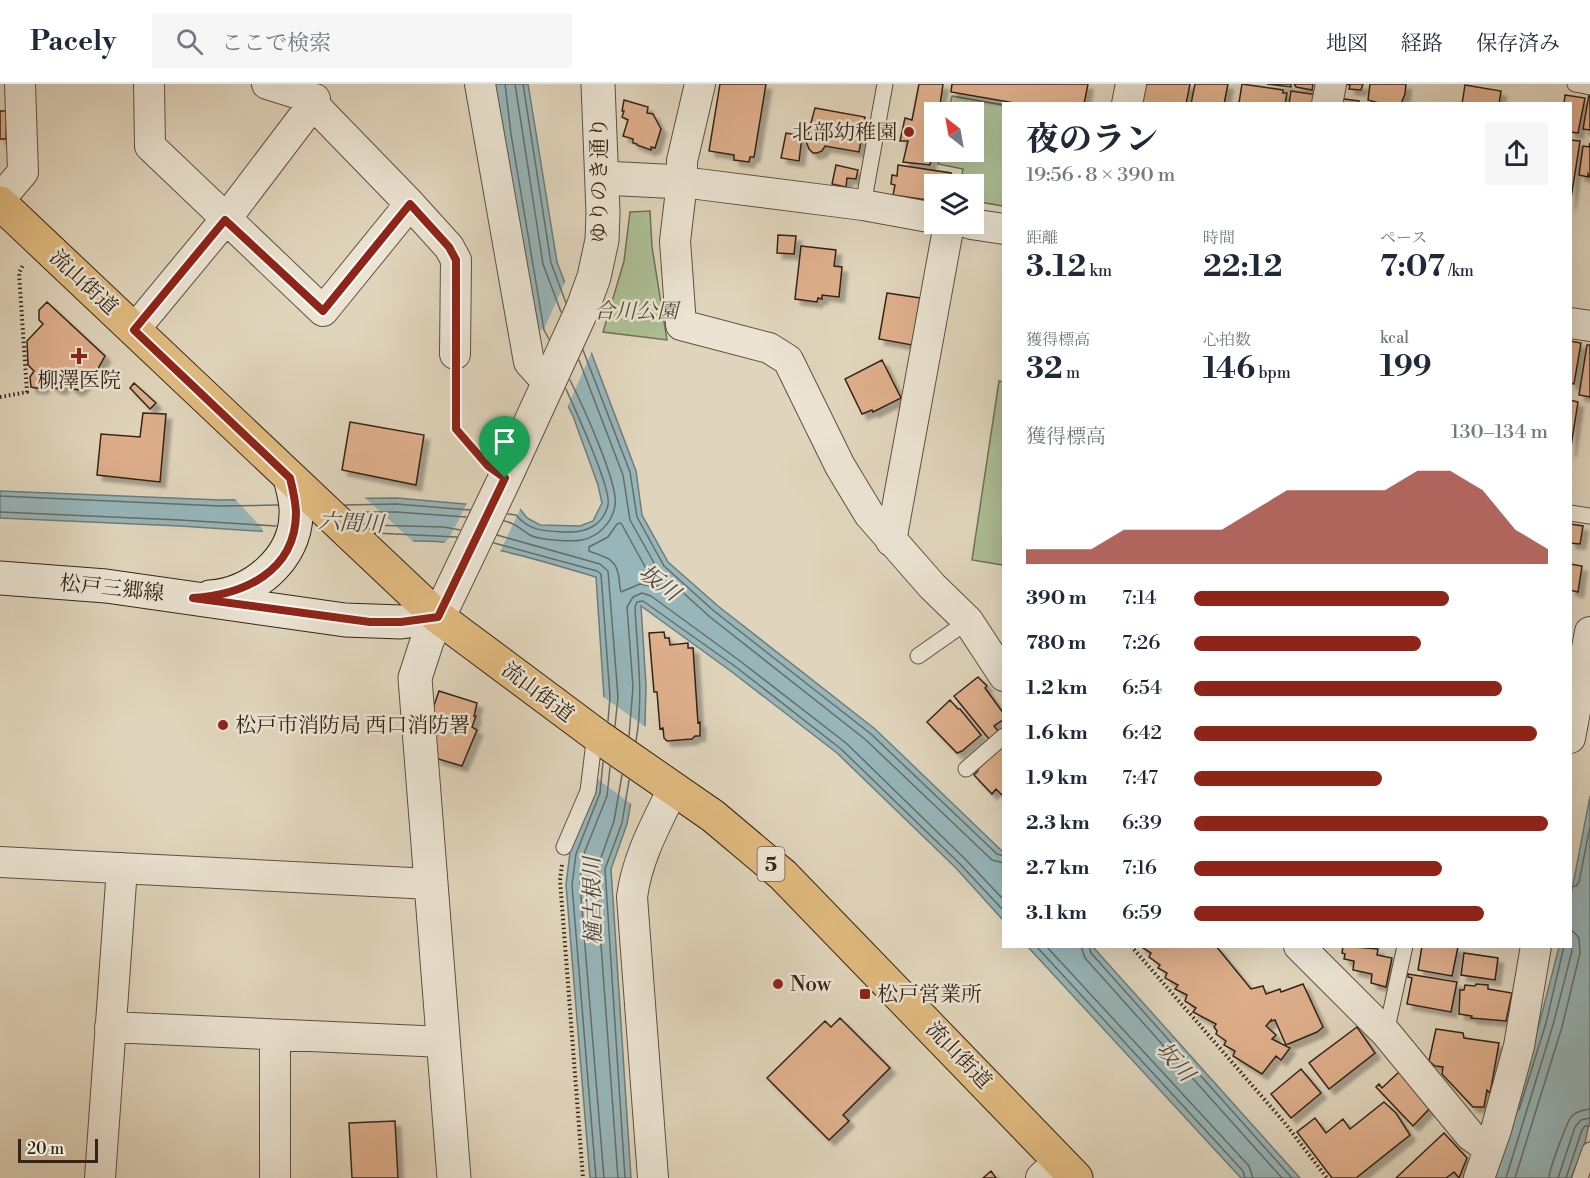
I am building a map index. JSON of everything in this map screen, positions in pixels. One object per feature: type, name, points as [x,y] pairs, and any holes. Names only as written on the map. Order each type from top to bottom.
[{"type":"main road","name":"流山街道","points":[[0,201],[438,617],[597,736],[713,816],[783,874],[1059,1172]]},
{"type":"street","points":[[0,201],[23,172],[20,84]]},
{"type":"street","points":[[149,84],[150,146],[323,311],[410,204]]},
{"type":"street","points":[[134,330],[225,220],[315,99],[267,84]]},
{"type":"street","points":[[480,84],[528,362],[550,380]]},
{"type":"street","name":"ゆりのき通り","points":[[454,1178],[415,678],[423,651],[438,617],[500,491],[582,310],[594,277],[602,240],[603,178],[598,84]]},
{"type":"street","points":[[700,84],[682,161],[682,182],[675,241],[681,325],[769,348],[788,360],[840,466],[869,514],[932,586],[968,621],[1002,673]]},
{"type":"street","points":[[1127,102],[1131,84]]},
{"type":"street","points":[[1328,102],[1331,84]]},
{"type":"street","points":[[313,104],[449,247],[456,260],[455,354]]},
{"type":"street","points":[[603,178],[682,182],[863,205],[924,216]]},
{"type":"street","points":[[984,226],[1002,229]]},
{"type":"street","points":[[891,541],[947,234]]},
{"type":"street","points":[[1572,323],[1590,326]]},
{"type":"street","points":[[193,598],[218,597],[258,581],[282,558],[293,536],[296,515],[290,478]]},
{"type":"street","name":"松戸三郷線","points":[[0,578],[106,586],[354,621],[401,622],[438,617]]},
{"type":"street","points":[[1572,720],[1590,632]]},
{"type":"street","points":[[653,1178],[632,897],[634,877],[650,835],[673,789]]},
{"type":"street","points":[[0,862],[431,884]]},
{"type":"street","points":[[100,1178],[122,868]]},
{"type":"street","points":[[1301,948],[1386,1034],[1470,1135],[1487,1168]]},
{"type":"street","points":[[1487,1168],[1519,1046],[1536,948]]},
{"type":"street","points":[[110,1027],[444,1042]]},
{"type":"street","points":[[274,1178],[275,1035]]},
{"type":"lane","points":[[863,205],[885,84]]},
{"type":"lane","points":[[1575,84],[1590,87]]},
{"type":"lane","points":[[1572,513],[1590,516]]},
{"type":"lane","points":[[918,656],[968,621]]},
{"type":"lane","points":[[564,847],[588,791],[597,736]]},
{"type":"lane","points":[[966,769],[1002,738]]},
{"type":"lane","points":[[1386,1034],[1405,948]]},
{"type":"lane","points":[[1580,1178],[1590,1150]]},
{"type":"path","points":[[0,397],[27,392],[19,273]]},
{"type":"path","points":[[455,354],[458,362],[456,429],[488,466],[500,491]]},
{"type":"path","points":[[564,847],[560,880],[583,1178]]},
{"type":"path","points":[[1133,948],[1284,1122],[1327,1178]]},
{"type":"green space","points":[[952,96],[1002,105],[1002,206],[984,203],[984,174],[962,174],[963,169],[938,164],[938,162],[984,162],[984,102],[950,102]]},
{"type":"green space","name":"合川公園","points":[[650,211],[652,247],[667,340],[603,332],[624,261],[630,212]]},
{"type":"green space","points":[[999,381],[1002,382],[1002,565],[972,560]]},
{"type":"water","points":[[491,84],[528,84],[557,262],[636,471],[642,515],[668,562],[718,606],[875,729],[1002,851],[1002,919],[956,868],[837,753],[641,606],[646,686],[645,724],[627,824],[611,869],[631,1178],[590,1178],[566,885],[570,852],[594,791],[604,697],[596,577],[506,552],[460,544],[180,526],[0,518],[0,491],[220,500],[397,498],[520,509],[527,518],[540,525],[580,526],[593,521],[602,503],[598,485],[573,416],[532,334]]},
{"type":"water","points":[[1590,796],[1590,1119],[1584,1147],[1571,1178],[1491,1178],[1540,1021],[1559,948],[1572,948],[1572,890]]},
{"type":"water","name":"坂川","points":[[1029,948],[1094,948],[1300,1178],[1241,1178]]},
{"type":"pier","points":[[566,280],[593,349],[566,410],[534,331],[544,329]]},
{"type":"pier","points":[[363,496],[416,544],[264,535],[262,528],[233,497]]},
{"type":"pier","points":[[468,501],[521,507],[500,552],[444,543],[450,537]]},
{"type":"pier","points":[[602,696],[647,728],[634,806],[593,776]]},
{"type":"building","points":[[720,84],[766,84],[754,157],[750,157],[749,162],[734,160],[734,155],[709,151]]},
{"type":"building","points":[[919,84],[943,84],[940,102],[924,102],[924,162],[930,162],[930,165],[903,162],[908,141],[900,141],[905,118],[912,120]]},
{"type":"building","points":[[952,84],[1088,84],[1084,102],[1008,102],[951,92]]},
{"type":"building","points":[[1145,84],[1190,84],[1186,102],[1142,102]]},
{"type":"building","points":[[1195,84],[1228,84],[1224,102],[1191,102]]},
{"type":"building","points":[[1242,84],[1283,90],[1283,93],[1287,93],[1285,102],[1239,102]]},
{"type":"building","points":[[1267,84],[1291,84],[1291,87]]},
{"type":"building","points":[[1294,84],[1313,84],[1312,90],[1296,87]]},
{"type":"building","points":[[1346,84],[1363,84],[1361,90],[1349,89],[1350,85]]},
{"type":"building","points":[[1370,84],[1406,84],[1402,102],[1368,100]]},
{"type":"building","points":[[1465,85],[1501,91],[1499,102],[1462,102]]},
{"type":"building","points":[[1291,91],[1318,95],[1316,102],[1289,102]]},
{"type":"building","points":[[1565,95],[1585,98],[1578,133],[1572,132],[1572,102],[1564,102]]},
{"type":"building","points":[[1590,95],[1590,130],[1583,129]]},
{"type":"building","points":[[1336,98],[1359,101],[1359,102],[1335,102]]},
{"type":"building","points":[[624,100],[648,107],[647,113],[653,114],[661,129],[655,148],[651,147],[651,150],[637,145],[633,143],[633,139],[623,136],[628,120],[622,117]]},
{"type":"building","points":[[815,108],[865,117],[859,152],[825,146],[817,153],[809,149],[806,141]]},
{"type":"building","points":[[0,111],[7,111],[6,139],[0,139]]},
{"type":"building","points":[[786,133],[802,136],[799,161],[781,158]]},
{"type":"building","points":[[1572,140],[1580,141],[1572,192]]},
{"type":"building","points":[[1590,143],[1590,177],[1588,174],[1588,177],[1579,175],[1583,146],[1589,147]]},
{"type":"building","points":[[836,165],[858,170],[856,179],[847,178],[846,187],[832,184]]},
{"type":"building","points":[[898,165],[951,173],[924,174],[924,200],[893,195],[895,185],[891,184],[892,175],[897,176]]},
{"type":"building","points":[[778,235],[796,236],[794,254],[777,253]]},
{"type":"building","points":[[801,246],[836,250],[834,266],[842,267],[839,297],[822,295],[822,299],[818,298],[817,302],[795,299]]},
{"type":"building","points":[[887,293],[920,298],[912,345],[879,339]]},
{"type":"building","points":[[47,302],[105,356],[96,372],[79,390],[73,389],[67,383],[61,389],[55,388],[48,382],[41,389],[31,387],[30,377],[34,371],[28,365],[27,341],[43,324],[39,320],[39,310]]},
{"type":"building","points":[[1572,341],[1581,343],[1574,384],[1572,384]]},
{"type":"building","points":[[1587,345],[1590,345],[1590,397],[1579,395]]},
{"type":"building","points":[[882,360],[901,398],[873,412],[872,410],[862,414],[845,379]]},
{"type":"building","points":[[134,383],[156,403],[150,409],[130,388]]},
{"type":"building","points":[[1572,400],[1578,402],[1572,440]]},
{"type":"building","points":[[143,413],[166,414],[160,482],[97,475],[101,434],[140,437]]},
{"type":"building","points":[[350,422],[424,435],[416,485],[342,470]]},
{"type":"building","points":[[1572,524],[1583,526],[1580,544],[1572,543]]},
{"type":"building","points":[[1572,564],[1582,566],[1578,592],[1572,590]]},
{"type":"building","points":[[664,632],[665,638],[669,638],[670,645],[688,643],[688,648],[693,648],[700,736],[692,739],[667,741],[664,738],[663,728],[660,729],[649,633]]},
{"type":"building","points":[[978,677],[987,686],[985,688],[1002,711],[1002,720],[994,726],[999,732],[989,739],[954,696]]},
{"type":"building","points":[[439,691],[477,703],[472,727],[477,730],[462,766],[435,758],[436,737],[431,714]]},
{"type":"building","points":[[950,700],[981,735],[957,753],[927,722]]},
{"type":"building","points":[[1002,746],[1002,795],[996,789],[992,794],[974,775]]},
{"type":"building","points":[[1143,948],[1218,948],[1251,989],[1263,986],[1266,994],[1280,989],[1281,992],[1303,984],[1323,1027],[1317,1032],[1286,1045],[1275,1020],[1271,1020],[1266,1026],[1276,1035],[1272,1039],[1290,1048],[1281,1060],[1276,1056],[1262,1074],[1233,1056],[1235,1051],[1224,1045],[1226,1041],[1216,1034],[1214,1027],[1216,1024],[1193,1012],[1196,1008],[1185,1001],[1187,995],[1175,989],[1178,985],[1165,978],[1167,973],[1158,968],[1160,965],[1149,957],[1151,953]]},
{"type":"building","points":[[1343,948],[1378,949],[1377,955],[1392,958],[1386,987],[1371,983],[1372,974],[1353,970],[1354,961],[1344,959],[1345,954],[1342,953]]},
{"type":"building","points":[[1422,948],[1458,948],[1452,976],[1418,970]]},
{"type":"building","points":[[1464,953],[1498,958],[1495,980],[1461,975]]},
{"type":"building","points":[[1408,974],[1457,982],[1451,1012],[1407,1004],[1412,978],[1408,977]]},
{"type":"building","points":[[1476,984],[1488,985],[1488,989],[1512,993],[1506,1021],[1471,1018],[1472,1016],[1459,1014],[1460,990],[1464,990],[1465,985],[1475,986]]},
{"type":"building","points":[[840,1018],[890,1068],[843,1115],[849,1121],[829,1140],[767,1078],[825,1021],[831,1027]]},
{"type":"building","points":[[1357,1027],[1375,1053],[1329,1089],[1309,1063]]},
{"type":"building","points":[[1436,1029],[1463,1033],[1464,1038],[1499,1043],[1490,1093],[1487,1090],[1484,1107],[1473,1107],[1442,1074],[1443,1067],[1435,1066],[1429,1061]]},
{"type":"building","points":[[1301,1069],[1321,1093],[1291,1118],[1271,1094]]},
{"type":"building","points":[[1400,1071],[1432,1106],[1413,1126],[1376,1087],[1379,1084],[1382,1088]]},
{"type":"building","points":[[1384,1102],[1396,1113],[1410,1135],[1356,1178],[1332,1178],[1297,1132],[1315,1118],[1326,1133],[1343,1119],[1350,1129]]},
{"type":"building","points":[[395,1121],[398,1178],[352,1178],[349,1123]]},
{"type":"building","points":[[1444,1133],[1467,1158],[1459,1178],[1454,1172],[1446,1178],[1396,1178]]},
{"type":"building","points":[[991,1171],[996,1178],[983,1178]]},
{"type":"place","name":"北部幼稚園","points":[[909,132]]},
{"type":"place","name":"柳澤医院","points":[[79,356]]},
{"type":"place","name":"松戸市消防局 西口消防署","points":[[223,725]]},
{"type":"place","name":"Now","points":[[778,984]]},
{"type":"place","name":"松戸営業所","points":[[865,994]]},
{"type":"route","points":[[410,204],[449,247],[456,260],[455,354],[458,362],[456,429],[488,466],[505,478],[438,617],[401,622],[370,622],[193,598],[218,597],[258,581],[270,571],[282,558],[293,536],[296,515],[294,495],[290,478],[134,330],[225,220],[323,311],[410,204]]},
{"type":"water label","name":"六間川","points":[[351,522]]},
{"type":"water label","name":"樋古根川","points":[[592,901]]}]
